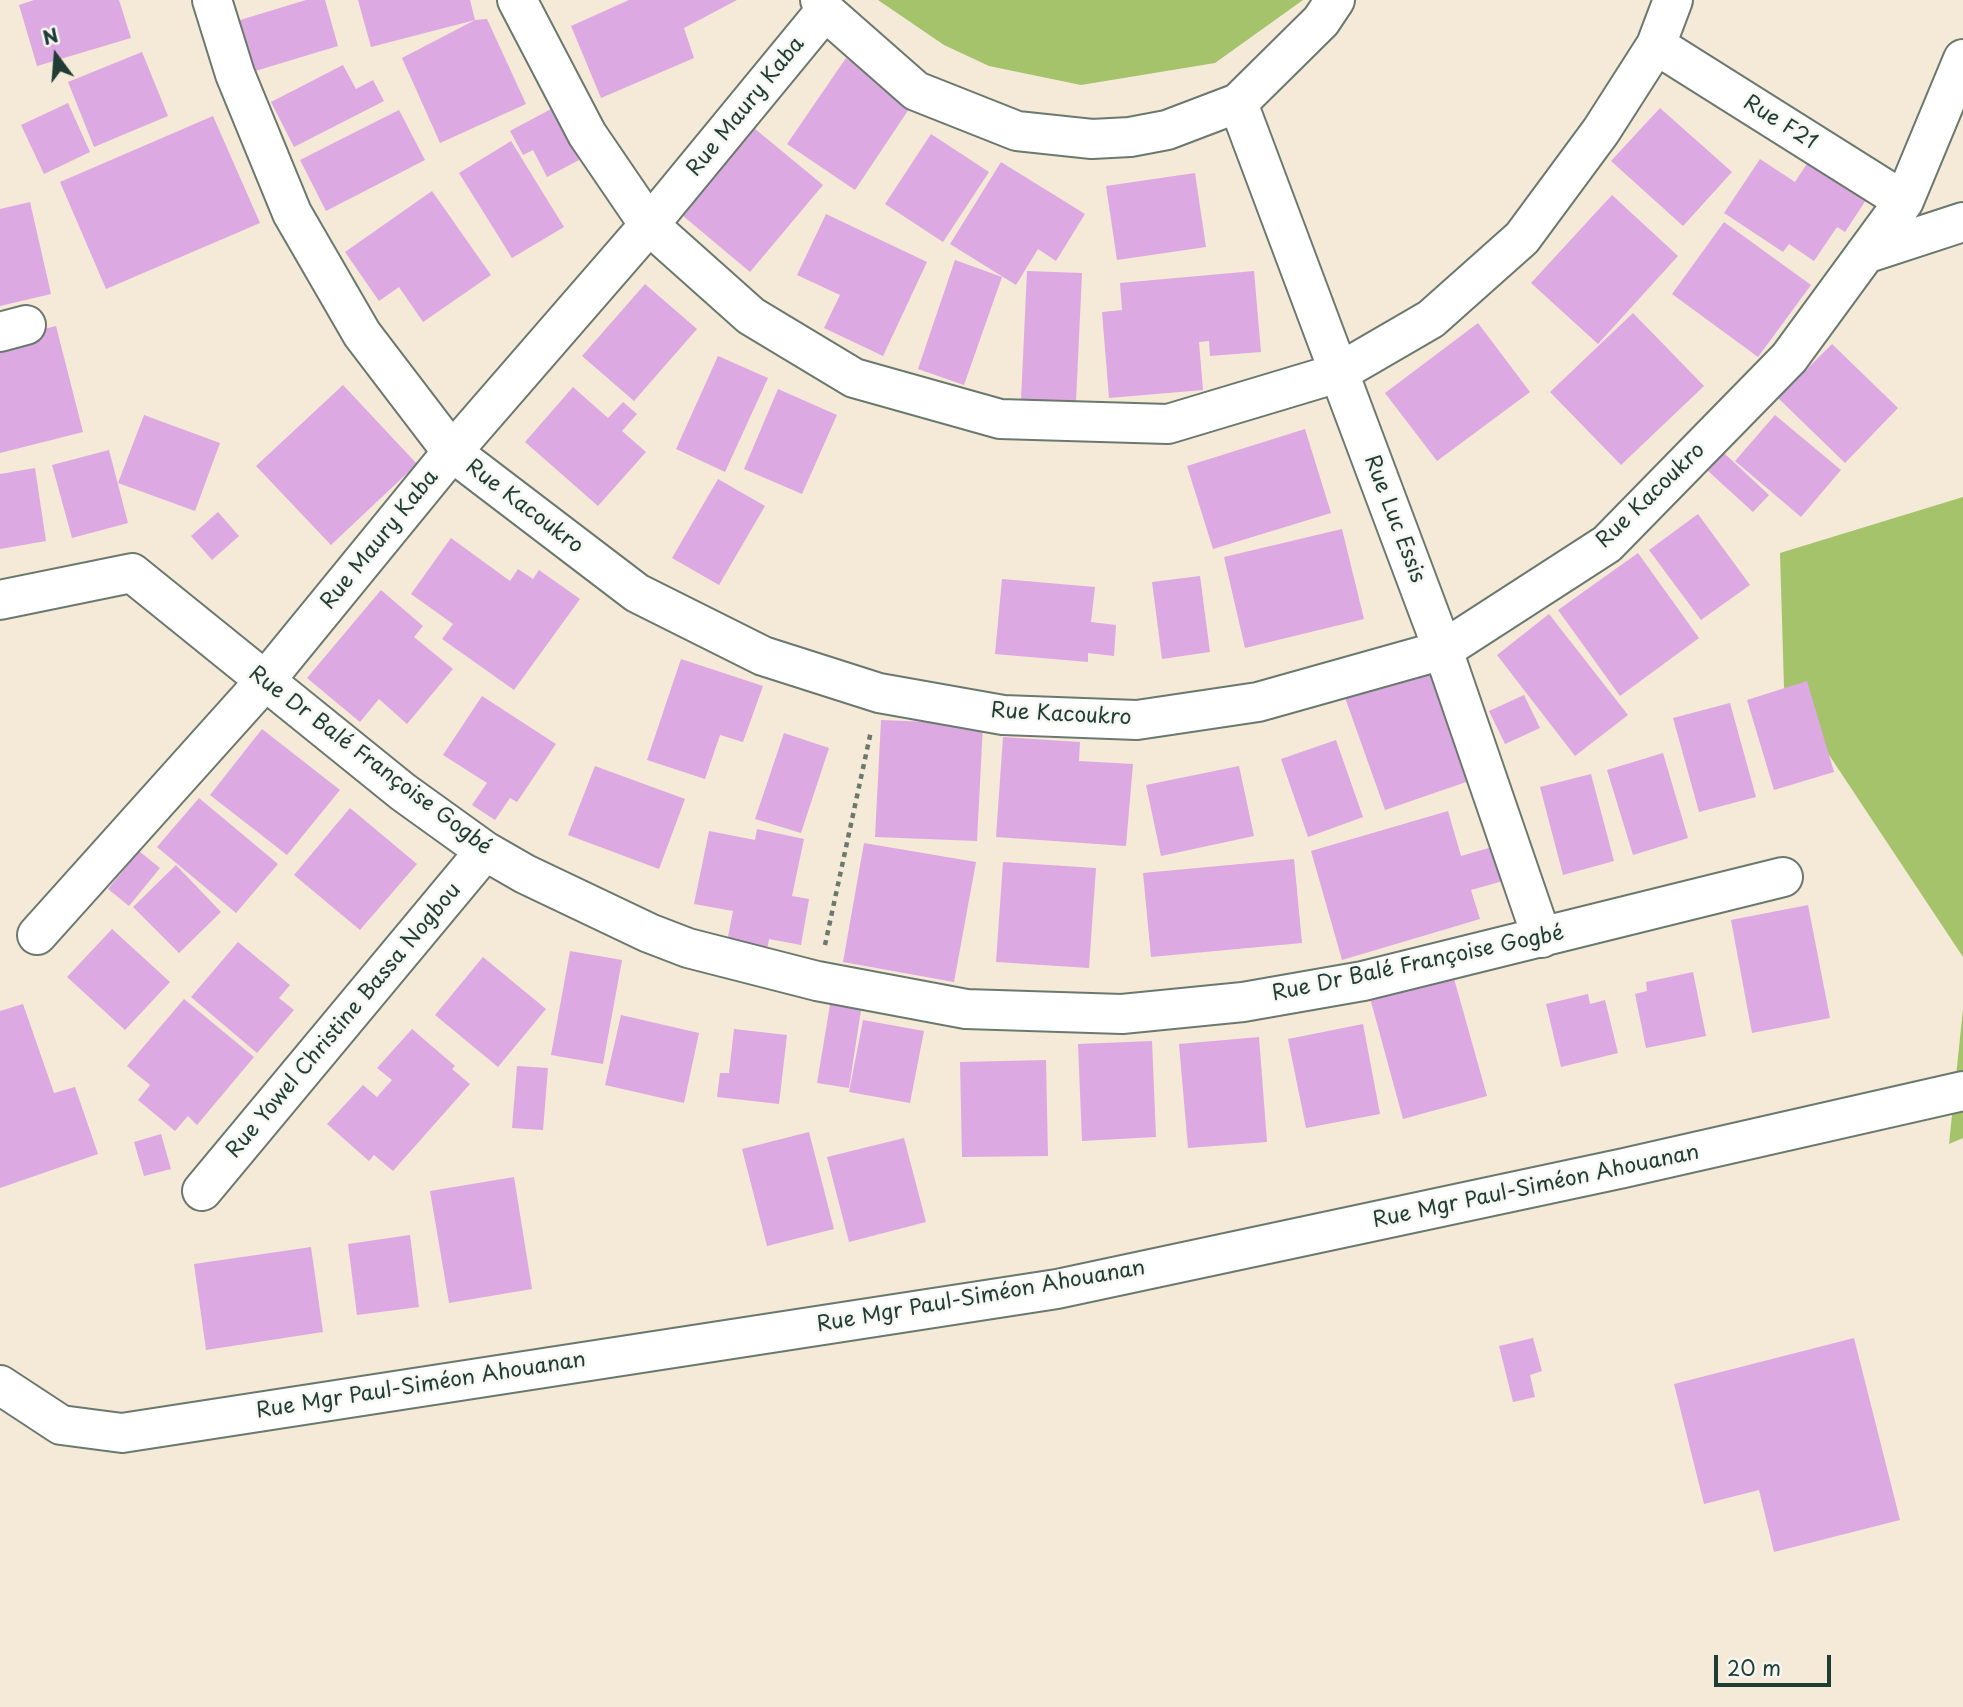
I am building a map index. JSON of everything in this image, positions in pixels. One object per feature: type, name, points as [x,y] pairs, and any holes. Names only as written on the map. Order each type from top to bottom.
[{"type":"street","name":"Rue Kacoukro","points":[[212,0],[235,74],[292,213],[362,334],[452,452],[637,593],[763,656],[879,692],[1003,715],[1137,720],[1258,702],[1443,650],[1607,544],[1789,358],[1866,254],[1904,201],[1963,59]]},
{"type":"street","points":[[517,0],[587,134],[649,225],[751,316],[854,378],[1000,419],[1168,425],[1338,373],[1431,319],[1522,238],[1601,131],[1656,45],[1673,0]]},
{"type":"street","points":[[823,6],[916,91],[1017,131],[1067,138],[1130,137],[1203,119],[1238,103],[1321,21],[1335,0]]},
{"type":"street","name":"Rue Maury Kaba","points":[[37,935],[264,682],[452,452],[649,225],[823,6]]},
{"type":"street","name":"Rue F21","points":[[1656,45],[1904,201]]},
{"type":"street","name":"Rue Luc Essis","points":[[1238,103],[1443,650],[1542,938]]},
{"type":"street","points":[[1866,254],[1963,222]]},
{"type":"street","name":"Rue Dr Balé Françoise Gogbé","points":[[0,600],[132,573],[403,792],[485,851],[525,874],[649,933],[688,948],[817,981],[966,1009],[1122,1014],[1243,1002],[1363,981],[1783,877]]},
{"type":"street","name":"Rue Yowel Christine Bassa Nogbou","points":[[202,1191],[485,851]]},
{"type":"street","name":"Rue Mgr Paul-Siméon Ahouanan","points":[[0,1385],[61,1425],[122,1433],[1057,1289],[1611,1171],[1963,1091]]},
{"type":"path","points":[[817,981],[879,692]]},
{"type":"green space","points":[[878,0],[1303,0],[1215,63],[1081,85],[989,66],[944,45]]},
{"type":"green space","points":[[1963,497],[1963,957],[1784,687],[1780,553]]},
{"type":"green space","points":[[1963,1009],[1963,1138],[1949,1144]]},
{"type":"building","points":[[34,0],[119,0],[131,38],[37,66],[19,5]]},
{"type":"building","points":[[306,0],[325,0],[338,46],[252,72],[237,21]]},
{"type":"building","points":[[358,0],[470,0],[475,20],[371,47]]},
{"type":"building","points":[[629,0],[737,0],[684,28],[694,58],[601,98],[571,26]]},
{"type":"building","points":[[487,19],[526,104],[440,143],[402,58],[475,20]]},
{"type":"building","points":[[142,52],[168,116],[94,147],[68,82]]},
{"type":"building","points":[[846,58],[913,103],[855,190],[787,144]]},
{"type":"building","points":[[343,65],[356,89],[373,80],[384,101],[294,147],[271,102]]},
{"type":"building","points":[[68,103],[90,152],[44,174],[21,125]]},
{"type":"building","points":[[1660,108],[1732,172],[1683,226],[1611,161]]},
{"type":"building","points":[[551,109],[579,160],[547,177],[533,150],[523,155],[510,131]]},
{"type":"building","points":[[399,110],[425,160],[326,211],[300,160]]},
{"type":"building","points":[[213,116],[260,223],[106,289],[60,182]]},
{"type":"building","points":[[754,128],[823,185],[750,272],[682,215]]},
{"type":"building","points":[[931,134],[989,172],[943,242],[885,204]]},
{"type":"building","points":[[511,141],[564,227],[512,258],[459,173]]},
{"type":"building","points":[[1760,159],[1795,182],[1808,162],[1866,200],[1845,232],[1837,227],[1814,261],[1789,244],[1783,252],[1724,213]]},
{"type":"building","points":[[1001,162],[1085,214],[1056,261],[1038,249],[1016,285],[950,244]]},
{"type":"building","points":[[1195,173],[1206,247],[1117,260],[1106,186]]},
{"type":"building","points":[[432,191],[491,275],[423,322],[399,287],[379,301],[345,252]]},
{"type":"building","points":[[1612,195],[1678,256],[1598,344],[1531,283]]},
{"type":"building","points":[[30,202],[51,294],[0,306],[0,209]]},
{"type":"building","points":[[826,214],[927,262],[883,356],[824,328],[840,295],[797,275]]},
{"type":"building","points":[[1724,222],[1811,285],[1758,357],[1672,294]]},
{"type":"building","points":[[955,260],[1002,277],[964,385],[918,369]]},
{"type":"building","points":[[1027,271],[1082,273],[1076,402],[1021,400]]},
{"type":"building","points":[[1254,271],[1261,352],[1210,356],[1209,341],[1199,342],[1203,390],[1109,398],[1102,312],[1122,310],[1120,283]]},
{"type":"building","points":[[645,284],[697,329],[634,401],[582,356]]},
{"type":"building","points":[[1633,313],[1704,386],[1621,465],[1550,392]]},
{"type":"building","points":[[1478,323],[1530,392],[1437,461],[1385,393]]},
{"type":"building","points":[[56,326],[83,432],[0,453],[0,340]]},
{"type":"building","points":[[1832,344],[1898,408],[1845,463],[1778,398]]},
{"type":"building","points":[[718,356],[768,378],[725,472],[676,449]]},
{"type":"building","points":[[343,385],[417,464],[331,545],[256,466]]},
{"type":"building","points":[[573,387],[608,418],[623,402],[637,414],[622,431],[646,452],[598,506],[525,442]]},
{"type":"building","points":[[778,389],[837,415],[802,494],[744,469]]},
{"type":"building","points":[[144,415],[220,443],[195,511],[118,483]]},
{"type":"building","points":[[1775,415],[1841,470],[1801,517],[1735,461]]},
{"type":"building","points":[[1305,429],[1331,513],[1213,549],[1187,466]]},
{"type":"building","points":[[109,450],[128,523],[72,538],[52,465]]},
{"type":"building","points":[[1724,453],[1769,495],[1753,512],[1708,471]]},
{"type":"building","points":[[35,468],[46,541],[0,549],[0,474]]},
{"type":"building","points":[[718,479],[765,506],[719,585],[672,558]]},
{"type":"building","points":[[218,512],[239,536],[212,560],[191,536]]},
{"type":"building","points":[[1698,514],[1750,585],[1701,620],[1649,550]]},
{"type":"building","points":[[1342,529],[1364,619],[1245,648],[1224,557]]},
{"type":"building","points":[[451,538],[510,581],[518,569],[533,579],[539,570],[580,599],[514,690],[442,639],[453,624],[411,594]]},
{"type":"building","points":[[1638,553],[1699,638],[1620,696],[1558,610]]},
{"type":"building","points":[[1200,576],[1210,652],[1162,659],[1152,582]]},
{"type":"building","points":[[1002,579],[1095,587],[1091,622],[1116,625],[1114,656],[1088,653],[1088,662],[995,654]]},
{"type":"building","points":[[381,590],[423,626],[414,637],[453,669],[407,724],[379,699],[360,722],[307,678]]},
{"type":"building","points":[[1549,614],[1628,715],[1575,756],[1497,655]]},
{"type":"building","points":[[681,659],[763,686],[743,742],[720,735],[705,779],[647,760]]},
{"type":"building","points":[[1429,661],[1472,780],[1385,810],[1343,692]]},
{"type":"building","points":[[1807,681],[1834,772],[1774,790],[1747,700]]},
{"type":"building","points":[[1524,695],[1540,728],[1505,744],[1489,711]]},
{"type":"building","points":[[482,696],[556,744],[517,802],[510,798],[495,820],[472,805],[487,783],[443,755]]},
{"type":"building","points":[[1730,703],[1756,797],[1699,812],[1673,718]]},
{"type":"building","points":[[881,720],[983,724],[977,841],[875,837]]},
{"type":"building","points":[[262,729],[340,790],[287,855],[210,795]]},
{"type":"building","points":[[784,733],[829,748],[801,833],[755,819]]},
{"type":"building","points":[[1003,737],[1080,742],[1079,761],[1133,764],[1126,846],[996,837]]},
{"type":"building","points":[[1336,740],[1363,817],[1308,837],[1281,759]]},
{"type":"building","points":[[1663,753],[1688,838],[1633,855],[1607,770]]},
{"type":"building","points":[[595,766],[685,799],[659,869],[568,835]]},
{"type":"building","points":[[1239,766],[1254,836],[1161,856],[1146,785]]},
{"type":"building","points":[[1591,774],[1614,861],[1563,875],[1540,787]]},
{"type":"building","points":[[199,798],[278,864],[236,913],[157,847]]},
{"type":"building","points":[[350,808],[417,864],[360,930],[294,875]]},
{"type":"building","points":[[1448,811],[1461,856],[1492,847],[1503,881],[1471,890],[1480,919],[1342,960],[1311,851]]},
{"type":"building","points":[[757,829],[804,839],[792,896],[809,899],[801,945],[769,939],[767,950],[727,942],[733,911],[694,904],[709,831],[755,840]]},
{"type":"building","points":[[864,843],[976,862],[954,982],[843,962]]},
{"type":"building","points":[[139,851],[160,868],[129,906],[108,889]]},
{"type":"building","points":[[1294,859],[1302,943],[1151,957],[1143,873]]},
{"type":"building","points":[[1003,862],[1096,868],[1089,968],[996,962]]},
{"type":"building","points":[[176,865],[221,912],[179,953],[133,907]]},
{"type":"building","points":[[1808,905],[1830,1018],[1752,1033],[1731,920]]},
{"type":"building","points":[[112,929],[170,982],[125,1030],[67,977]]},
{"type":"building","points":[[238,942],[290,985],[279,998],[294,1010],[257,1053],[191,997]]},
{"type":"building","points":[[570,951],[622,960],[603,1064],[551,1055]]},
{"type":"building","points":[[483,957],[546,1009],[498,1067],[435,1015]]},
{"type":"building","points":[[1693,972],[1706,1036],[1646,1048],[1635,994],[1647,991],[1646,982]]},
{"type":"building","points":[[1453,975],[1487,1096],[1403,1119],[1370,998]]},
{"type":"building","points":[[1588,994],[1590,1004],[1605,1000],[1618,1053],[1561,1067],[1546,1004]]},
{"type":"building","points":[[184,999],[254,1057],[197,1125],[188,1116],[175,1131],[138,1100],[150,1085],[127,1066]]},
{"type":"building","points":[[831,999],[862,1004],[849,1088],[817,1083]]},
{"type":"building","points":[[23,1004],[54,1093],[75,1087],[98,1154],[0,1188],[0,1011]]},
{"type":"building","points":[[621,1015],[699,1033],[684,1103],[605,1085]]},
{"type":"building","points":[[863,1020],[924,1031],[910,1103],[849,1092]]},
{"type":"building","points":[[1363,1024],[1380,1114],[1306,1128],[1288,1039]]},
{"type":"building","points":[[412,1029],[455,1066],[452,1069],[470,1084],[393,1171],[374,1155],[369,1161],[327,1124],[363,1085],[377,1097],[392,1080],[377,1068]]},
{"type":"building","points":[[734,1029],[787,1035],[779,1104],[717,1097],[720,1073],[729,1073]]},
{"type":"building","points":[[1259,1037],[1267,1142],[1188,1148],[1179,1044]]},
{"type":"building","points":[[1152,1041],[1156,1137],[1082,1141],[1078,1044]]},
{"type":"building","points":[[1046,1060],[1048,1156],[962,1157],[960,1062]]},
{"type":"building","points":[[517,1066],[548,1068],[543,1130],[512,1128]]},
{"type":"building","points":[[809,1132],[834,1229],[767,1246],[742,1149]]},
{"type":"building","points":[[161,1134],[171,1169],[144,1176],[134,1142]]},
{"type":"building","points":[[904,1138],[926,1222],[849,1242],[827,1157]]},
{"type":"building","points":[[514,1177],[532,1289],[449,1303],[430,1191]]},
{"type":"building","points":[[410,1235],[419,1307],[357,1315],[348,1244]]},
{"type":"building","points":[[311,1247],[323,1332],[206,1350],[194,1264]]},
{"type":"building","points":[[1533,1338],[1542,1371],[1530,1375],[1535,1397],[1513,1402],[1499,1346]]},
{"type":"building","points":[[1854,1338],[1900,1520],[1774,1552],[1759,1490],[1704,1504],[1674,1384]]}]
